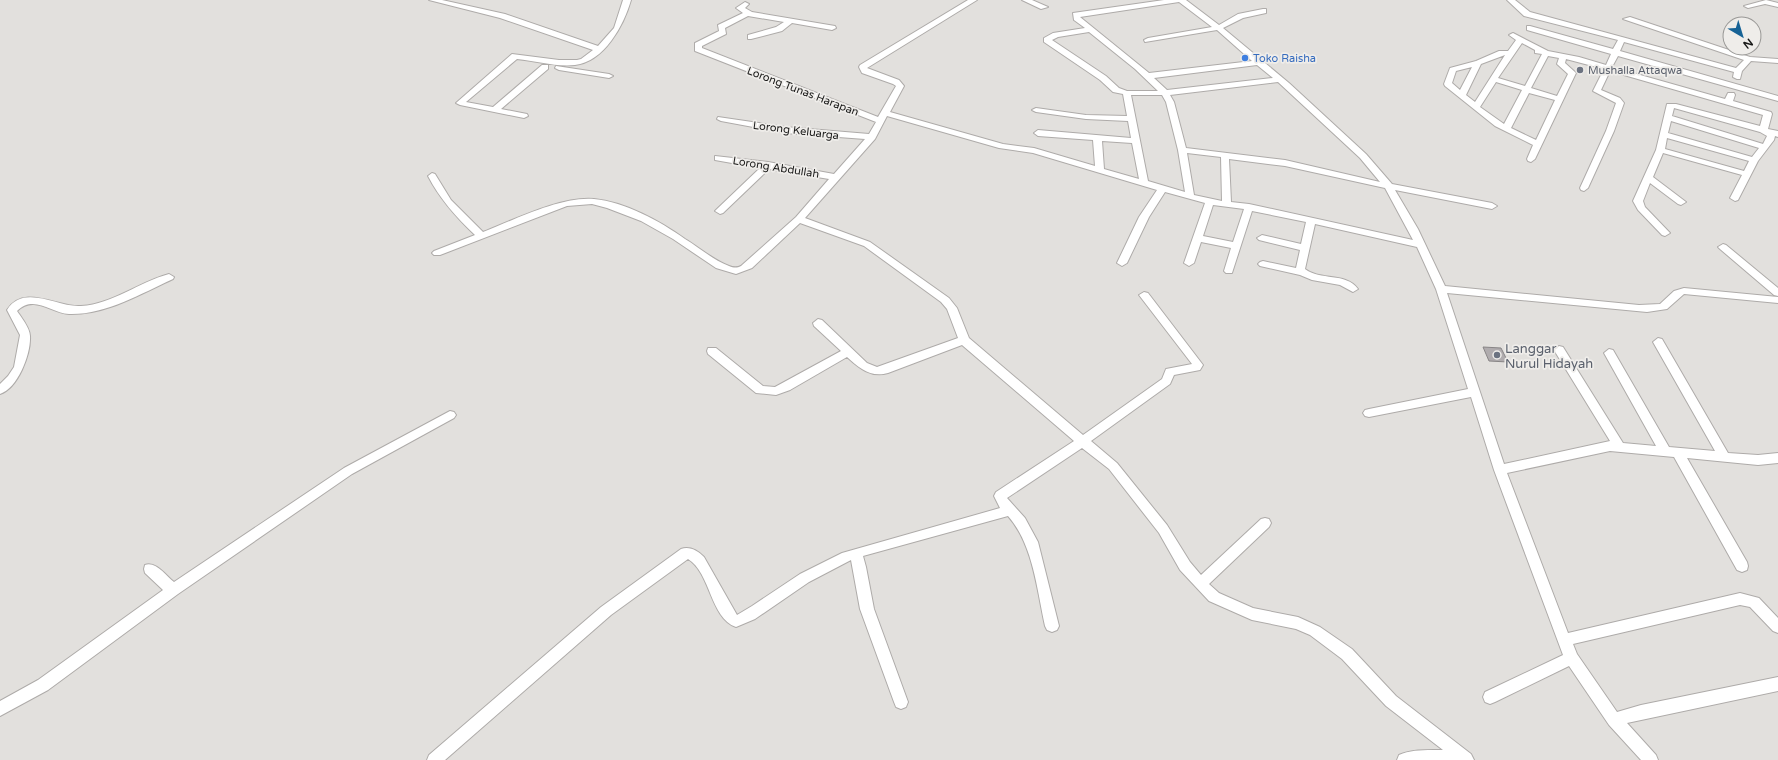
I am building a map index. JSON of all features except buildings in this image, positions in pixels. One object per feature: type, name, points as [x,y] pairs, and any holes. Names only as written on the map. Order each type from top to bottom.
[{"type":"street","points":[[433,0],[508,18],[599,49]]},
{"type":"street","points":[[524,116],[460,103],[515,56],[551,61],[580,62],[599,49],[619,26],[623,19],[627,0]]},
{"type":"street","points":[[437,253],[565,204],[579,201],[602,203],[659,227],[731,270],[738,271],[748,266],[799,219],[877,130],[880,121],[895,98],[900,86],[896,82],[865,71],[863,67],[973,0]]},
{"type":"street","points":[[1026,0],[1044,8]]},
{"type":"street","points":[[1178,0],[1076,15],[1077,18],[1148,76],[1165,93],[1170,102],[1182,150],[1190,197]]},
{"type":"street","points":[[1181,0],[1259,62],[1363,156],[1388,185],[1421,245],[1441,289],[1476,392],[1500,470],[1571,658],[1614,720],[1651,760]]},
{"type":"street","points":[[1511,0],[1527,14],[1738,71]]},
{"type":"street","points":[[1748,6],[1756,6],[1762,2],[1778,5]]},
{"type":"street","points":[[745,4],[740,8],[748,13],[832,28]]},
{"type":"street","points":[[1148,40],[1218,28],[1241,16],[1263,11]]},
{"type":"street","name":"Lorong Tunas Harapan","points":[[748,13],[721,27],[723,32],[698,45],[698,49],[880,121]]},
{"type":"street","points":[[1628,19],[1749,59],[1778,61]]},
{"type":"street","points":[[751,36],[779,29],[790,21]]},
{"type":"street","points":[[1530,28],[1778,99]]},
{"type":"street","points":[[1092,29],[1056,35],[1047,40],[1103,78],[1118,91],[1128,93],[1165,93],[1279,80]]},
{"type":"street","points":[[1513,35],[1519,42],[1546,53],[1608,68],[1778,116]]},
{"type":"street","points":[[1584,188],[1610,131],[1620,103],[1617,100],[1596,91],[1608,68],[1614,52],[1622,39]]},
{"type":"street","points":[[1476,107],[1510,53],[1519,42]]},
{"type":"street","points":[[1510,53],[1502,53],[1454,70],[1448,84],[1495,123],[1512,134],[1538,144]]},
{"type":"street","points":[[1506,129],[1546,53]]},
{"type":"street","points":[[1531,158],[1572,72],[1561,64],[1563,57]]},
{"type":"street","points":[[1728,102],[1738,71],[1749,59]]},
{"type":"street","points":[[509,60],[545,67],[609,76]]},
{"type":"street","points":[[1148,76],[1259,62]]},
{"type":"street","points":[[1461,96],[1478,62]]},
{"type":"street","points":[[495,110],[545,67]]},
{"type":"street","points":[[1493,79],[1559,99]]},
{"type":"street","points":[[1128,93],[1131,119],[1144,183]]},
{"type":"street","points":[[1666,233],[1641,208],[1638,201],[1660,150],[1670,106],[1676,106],[1778,134]]},
{"type":"street","points":[[1036,110],[1086,117],[1131,119]]},
{"type":"street","points":[[885,113],[1002,146],[1034,152],[1100,170],[1210,202],[1248,207],[1421,245]]},
{"type":"street","points":[[1763,130],[1768,114]]},
{"type":"street","points":[[1668,117],[1764,147]]},
{"type":"street","name":"Lorong Keluarga","points":[[721,119],[786,130],[872,137]]},
{"type":"street","points":[[1735,198],[1754,160],[1772,135],[1763,130]]},
{"type":"street","points":[[1038,132],[1136,140]]},
{"type":"street","points":[[1664,134],[1754,160]]},
{"type":"street","points":[[1097,138],[1100,170]]},
{"type":"street","points":[[1182,150],[1269,161],[1492,206]]},
{"type":"street","points":[[1660,150],[1747,174]]},
{"type":"street","points":[[1225,156],[1228,204]]},
{"type":"street","name":"Lorong Abdullah","points":[[718,158],[835,177]]},
{"type":"street","points":[[720,211],[768,165]]},
{"type":"street","points":[[432,176],[442,195],[452,209],[482,236]]},
{"type":"street","points":[[1648,178],[1681,202]]},
{"type":"street","points":[[1122,263],[1144,217],[1162,189]]},
{"type":"street","points":[[1188,263],[1210,202]]},
{"type":"street","points":[[1229,271],[1248,207]]},
{"type":"street","points":[[799,219],[867,244],[945,300],[952,308],[964,340],[1113,466],[1127,482],[1200,584],[1214,597],[1252,614],[1298,623],[1315,630],[1347,654],[1391,701],[1467,760]]},
{"type":"street","points":[[1301,272],[1300,268],[1311,221]]},
{"type":"street","points":[[1197,238],[1236,246]]},
{"type":"street","points":[[1262,238],[1304,248]]},
{"type":"street","points":[[1723,247],[1778,294]]},
{"type":"street","points":[[1263,264],[1347,284],[1353,289]]},
{"type":"street","points":[[0,390],[12,379],[19,367],[25,335],[12,310],[15,306],[29,300],[52,304],[67,310],[80,311],[100,306],[169,277]]},
{"type":"street","points":[[1441,289],[1640,308],[1663,306],[1669,302],[1676,292],[1684,290],[1778,300]]},
{"type":"street","points":[[1052,626],[1032,542],[1021,522],[1001,500],[1000,496],[1083,441],[1166,382],[1170,372],[1196,367],[1198,365],[1144,295]]},
{"type":"street","points":[[818,323],[863,366],[876,370],[884,370],[964,340]]},
{"type":"street","points":[[1658,342],[1724,456]]},
{"type":"street","points":[[1559,350],[1619,446]]},
{"type":"street","points":[[712,351],[760,390],[768,391],[786,387],[849,351]]},
{"type":"street","points":[[1609,354],[1672,452],[1742,566]]},
{"type":"street","points":[[1369,413],[1476,392]]},
{"type":"street","points":[[0,709],[43,685],[173,590],[348,471],[450,415]]},
{"type":"street","points":[[1500,470],[1610,446],[1758,460],[1778,458]]},
{"type":"street","points":[[434,760],[606,611],[686,553],[690,553],[697,557],[712,581],[726,613],[736,621],[758,610],[803,579],[836,560],[854,553],[1010,510]]},
{"type":"street","points":[[1200,584],[1265,523]]},
{"type":"street","points":[[854,553],[860,567],[867,609],[901,702]]},
{"type":"street","points":[[150,569],[173,590]]},
{"type":"street","points":[[1564,640],[1740,599],[1754,602],[1778,627]]},
{"type":"street","points":[[1490,697],[1571,658]]},
{"type":"street","points":[[1614,720],[1641,712],[1778,684]]},
{"type":"street","points":[[1404,760],[1430,757],[1467,760]]},
{"type":"place","name":"Toko Raisha","points":[[1245,58]]},
{"type":"place","name":"Mushalla Attaqwa","points":[[1580,70]]},
{"type":"place","name":"Langgar Nurul Hidayah","points":[[1497,355]]}]
